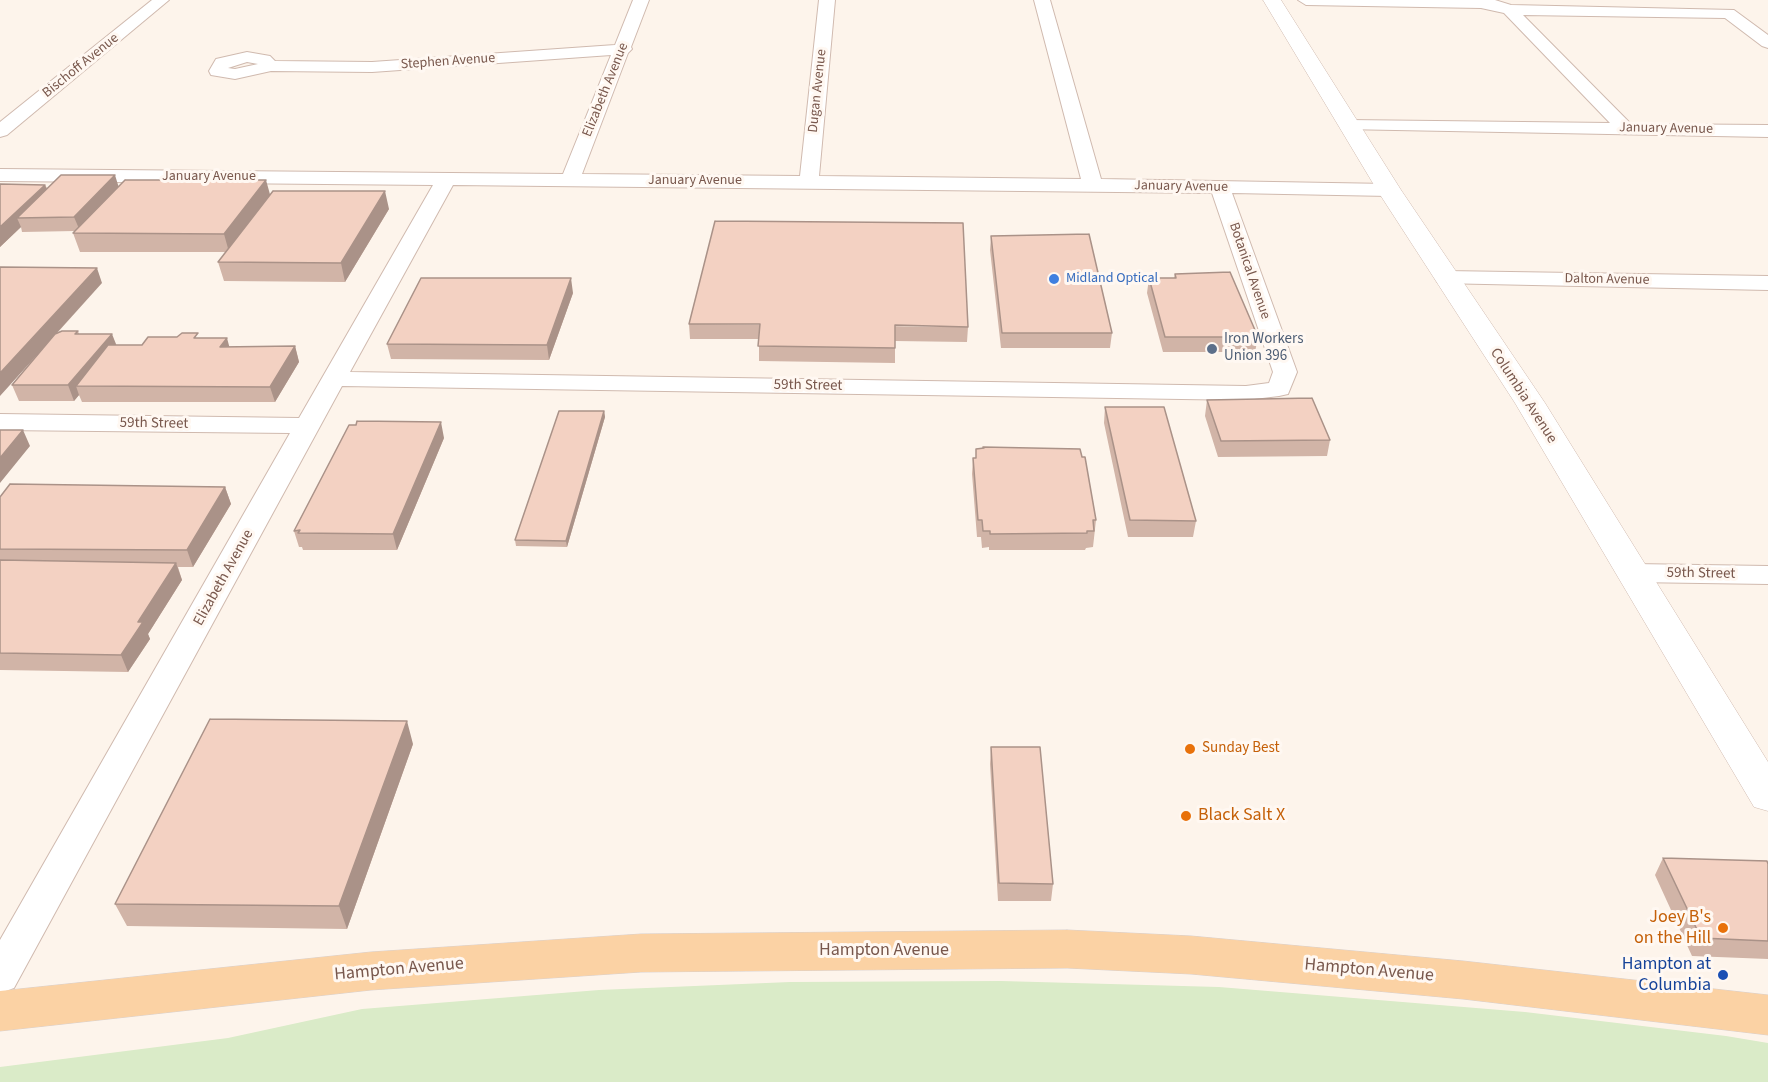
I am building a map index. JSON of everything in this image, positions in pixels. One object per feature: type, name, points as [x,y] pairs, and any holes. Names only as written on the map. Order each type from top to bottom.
[{"type":"main road","name":"Hampton Avenue","points":[[0,1011],[371,971],[650,952],[1067,950],[1191,955],[1463,980],[1768,1015]]},
{"type":"street","name":"Bischoff Avenue","points":[[0,131],[161,0]]},
{"type":"street","name":"Elizabeth Avenue","points":[[570,180],[624,49],[641,0]]},
{"type":"street","name":"Dugan Avenue","points":[[809,182],[827,0]]},
{"type":"street","points":[[1042,0],[1093,186]]},
{"type":"street","name":"Columbia Avenue","points":[[1272,0],[1348,125],[1446,278],[1530,403],[1768,796]]},
{"type":"street","points":[[1306,0],[1481,3],[1493,4],[1509,10],[1729,13],[1768,43]]},
{"type":"street","points":[[1616,0],[1630,12]]},
{"type":"street","points":[[1509,10],[1626,129]]},
{"type":"street","name":"Stephen Avenue","points":[[271,66],[414,66],[624,49]]},
{"type":"street","name":"January Avenue","points":[[1348,125],[1768,131]]},
{"type":"street","name":"January Avenue","points":[[0,176],[1389,189]]},
{"type":"street","name":"Elizabeth Avenue","points":[[0,976],[446,179]]},
{"type":"street","name":"Botanical Avenue","points":[[1220,187],[1285,372],[1279,389]]},
{"type":"street","name":"Dalton Avenue","points":[[1446,278],[1768,283]]},
{"type":"street","name":"59th Street","points":[[336,379],[1246,393],[1279,389]]},
{"type":"street","name":"59th Street","points":[[0,423],[308,426]]},
{"type":"street","name":"59th Street","points":[[1633,573],[1768,575]]},
{"type":"green space","points":[[1001,981],[1219,987],[1525,1012],[1726,1036],[1768,1043],[1768,1082],[0,1082],[0,1067],[228,1038],[362,1009],[599,990],[790,982]]},
{"type":"building","points":[[61,175],[115,175],[74,217],[17,218]]},
{"type":"building","points":[[125,180],[266,180],[224,234],[73,233]]},
{"type":"building","points":[[0,184],[45,185],[0,227]]},
{"type":"building","points":[[273,191],[385,191],[341,263],[218,262]]},
{"type":"building","points":[[715,221],[963,223],[968,327],[895,325],[895,348],[758,346],[760,324],[689,324]]},
{"type":"building","points":[[1089,234],[1112,333],[1002,333],[991,236]]},
{"type":"building","points":[[0,267],[97,268],[0,373]]},
{"type":"building","points":[[1230,272],[1258,337],[1165,337],[1149,278],[1176,278],[1175,274]]},
{"type":"building","points":[[421,278],[571,278],[547,345],[387,344]]},
{"type":"building","points":[[62,331],[78,331],[75,334],[112,334],[68,385],[12,385],[55,334]]},
{"type":"building","points":[[182,333],[198,333],[194,338],[227,338],[220,347],[295,346],[270,387],[76,386],[108,345],[142,345],[148,337],[177,337]]},
{"type":"building","points":[[1312,398],[1330,440],[1221,441],[1207,400]]},
{"type":"building","points":[[1105,407],[1164,407],[1196,521],[1130,520]]},
{"type":"building","points":[[559,411],[604,411],[566,541],[515,540]]},
{"type":"building","points":[[357,421],[441,422],[393,534],[298,533],[300,530],[294,531],[349,425],[356,425]]},
{"type":"building","points":[[0,430],[23,430],[0,458]]},
{"type":"building","points":[[983,447],[1080,449],[1082,457],[1085,457],[1096,520],[1093,520],[1094,531],[990,534],[990,531],[983,531],[982,520],[978,520],[973,458],[976,458],[976,449]]},
{"type":"building","points":[[10,484],[225,487],[187,550],[0,549],[0,497]]},
{"type":"building","points":[[0,560],[176,563],[138,622],[143,622],[121,655],[0,653]]},
{"type":"building","points":[[210,719],[407,721],[339,906],[115,904]]},
{"type":"building","points":[[991,747],[1040,747],[1053,884],[999,883]]},
{"type":"building","name":"Joey B's on the Hill","points":[[1663,858],[1767,861],[1768,941],[1701,938]]},
{"type":"place","name":"Midland Optical","points":[[1054,279]]},
{"type":"place","name":"Iron Workers Union 396","points":[[1212,349]]},
{"type":"place","name":"Sunday Best","points":[[1190,749]]},
{"type":"place","name":"Black Salt X","points":[[1186,816]]},
{"type":"place","name":"Joey B's on the Hill","points":[[1723,928]]},
{"type":"place","name":"Hampton at Columbia","points":[[1723,975]]}]
